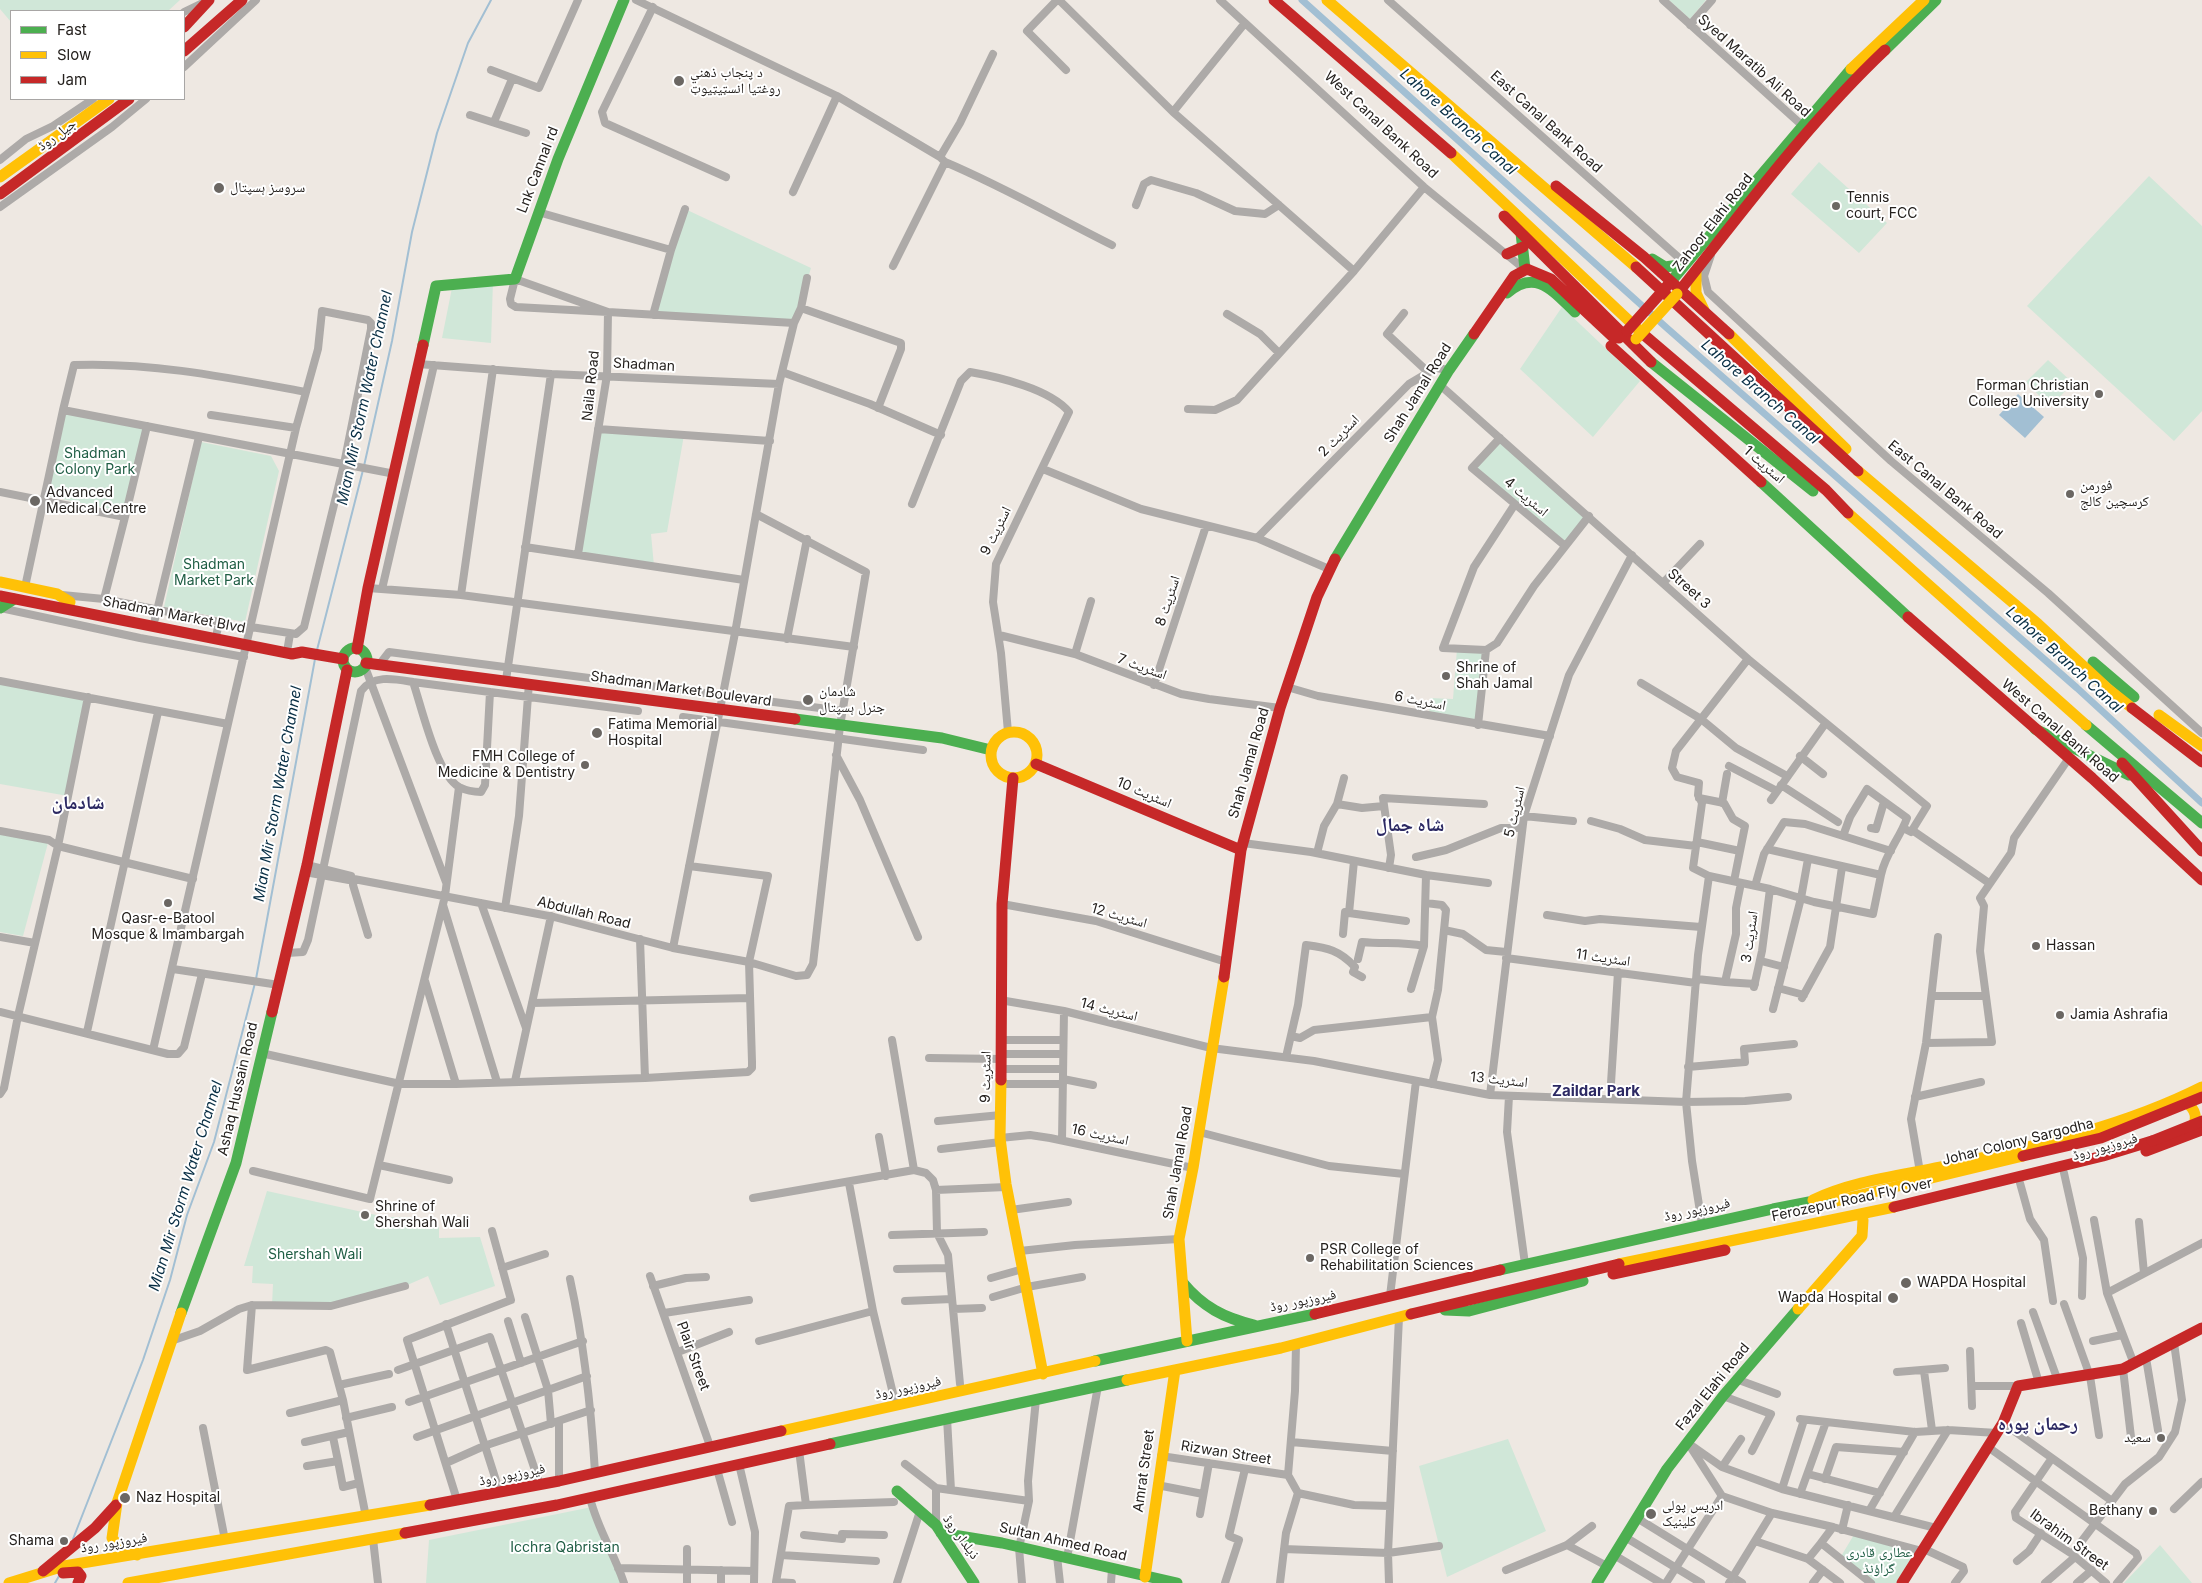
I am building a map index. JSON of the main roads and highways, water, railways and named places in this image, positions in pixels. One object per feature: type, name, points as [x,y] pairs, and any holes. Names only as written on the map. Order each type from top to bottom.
[{"type":"main road","points":[[185,26],[209,0]]},
{"type":"main road","name":"Lnk Cannal rd","points":[[357,649],[368,588],[436,286],[515,280],[538,212],[624,0]]},
{"type":"main road","points":[[1274,0],[1440,145],[1468,167],[1652,342],[1826,490],[1852,516],[2085,724],[2202,823]]},
{"type":"main road","name":"Zahoor Elahi Road","points":[[1630,337],[1678,292],[1696,271],[1842,78],[1924,0]]},
{"type":"main road","name":"Zahoor Elahi Road","points":[[1630,337],[1669,284],[1804,127],[1936,0]]},
{"type":"main road","points":[[1330,1],[1464,120],[1670,296],[1840,456],[2038,624],[2108,689],[2202,762]]},
{"type":"main road","points":[[185,50],[238,2]]},
{"type":"main road","name":"جیل روڈ","points":[[1,174],[108,100]]},
{"type":"main road","name":"جیل روڈ","points":[[0,194],[128,100]]},
{"type":"main road","points":[[1464,120],[1517,156],[1644,257],[1678,292],[1704,310],[1922,524]]},
{"type":"main road","points":[[1440,145],[1464,176],[1630,337],[1654,364],[1788,472],[1822,498],[1852,516]]},
{"type":"main road","points":[[1521,233],[1524,269],[1532,269],[1551,279],[1613,337],[1630,337]]},
{"type":"main road","points":[[1507,254],[1523,247]]},
{"type":"main road","points":[[1644,257],[1652,258],[1665,267],[1686,264]]},
{"type":"main road","name":"Shah Jamal Road","points":[[1187,1341],[1179,1239],[1194,1168],[1242,847],[1280,708],[1317,597],[1329,569],[1449,370],[1509,281],[1524,269]]},
{"type":"main road","points":[[1696,271],[1696,293],[1704,310]]},
{"type":"main road","points":[[1495,302],[1519,282],[1530,280],[1539,282],[1611,346],[1620,348],[1630,337]]},
{"type":"main road","points":[[1628,361],[1630,337]]},
{"type":"main road","name":"اسٹریٹ 1","points":[[1611,346],[1896,606]]},
{"type":"main road","points":[[0,582],[57,594],[70,602]]},
{"type":"main road","points":[[0,589],[70,602],[157,614],[247,642]]},
{"type":"main road","name":"Shadman Market Blvd","points":[[0,596],[329,656],[345,664]]},
{"type":"main road","points":[[0,608],[14,599]]},
{"type":"main road","name":"West Canal Bank Road","points":[[1896,606],[2069,758],[2202,880]]},
{"type":"main road","points":[[2038,624],[2090,660],[2136,699],[2202,746]]},
{"type":"main road","points":[[357,649],[366,656],[366,665],[355,672],[345,664],[349,650],[357,649]]},
{"type":"main road","name":"Ashaq Hussain Road","points":[[137,1555],[118,1546],[112,1538],[117,1503],[171,1341],[236,1163],[306,868],[337,718],[345,664]]},
{"type":"main road","name":"Shadman Market Boulevard","points":[[366,665],[529,683],[719,716],[840,726],[942,738],[991,750]]},
{"type":"main road","points":[[2085,724],[2202,851]]},
{"type":"main road","points":[[2036,729],[2135,778]]},
{"type":"main road","points":[[1008,732],[1023,733],[1034,742],[1037,749],[1036,764],[1027,775],[1013,778],[1005,776],[993,766],[991,750],[997,738],[1008,732]]},
{"type":"main road","name":"اسٹریٹ 10","points":[[1036,764],[1242,847]]},
{"type":"main road","name":"اسٹریٹ 9","points":[[1013,778],[1002,904],[1000,1140],[1006,1187],[1043,1374]]},
{"type":"main road","name":"فیروزپور روڈ","points":[[1809,1202],[1836,1189],[1920,1172],[2102,1127],[2173,1102],[2202,1087]]},
{"type":"main road","name":"Johar Colony Sargodha","points":[[1836,1201],[2101,1138],[2202,1098]]},
{"type":"main road","points":[[2173,1102],[2185,1101],[2197,1112],[2197,1131]]},
{"type":"main road","name":"Ferozepur Road Fly Over","points":[[1504,1290],[1652,1256],[1920,1202],[2103,1156],[2152,1141],[2202,1122]]},
{"type":"main road","name":"فیروزپور روڈ","points":[[1427,1310],[1468,1311],[1592,1279],[1863,1220],[2138,1154],[2197,1131]]},
{"type":"main road","name":"فیروزپور روڈ","points":[[8,1583],[53,1567],[366,1517],[560,1481],[1255,1325],[1340,1309],[1525,1264],[1702,1224],[1809,1202],[1836,1201]]},
{"type":"main road","name":"Fazal Elahi Road","points":[[1597,1583],[1667,1469],[1736,1379],[1862,1236],[1863,1220]]},
{"type":"main road","points":[[1183,1283],[1195,1300],[1209,1310],[1255,1325]]},
{"type":"main road","name":"فیروزپور روڈ","points":[[128,1583],[166,1580],[373,1538],[590,1498],[799,1450],[1296,1344],[1504,1290]]},
{"type":"main road","points":[[1902,1583],[2000,1428],[2018,1386],[2090,1376],[2129,1366],[2202,1328]]},
{"type":"main road","name":"Amrat Street","points":[[1145,1577],[1156,1485],[1175,1370]]},
{"type":"main road","points":[[557,1505],[542,1502],[486,1514],[478,1511],[477,1504],[484,1499],[540,1488],[560,1481]]},
{"type":"main road","name":"ذیلدار روڈ","points":[[895,1497],[920,1511],[938,1529],[974,1583]]},
{"type":"main road","name":"Ashaq Hussain Road","points":[[53,1567],[107,1516],[117,1503]]},
{"type":"main road","points":[[366,1517],[385,1517],[461,1503],[470,1505],[471,1512],[468,1516],[388,1531],[373,1538]]},
{"type":"main road","name":"Sultan Ahmed Road","points":[[938,1529],[1177,1583]]},
{"type":"main road","points":[[29,1576],[78,1572],[80,1580],[78,1583]]},
{"type":"water","points":[[2018,394],[2044,417],[2025,438],[1999,415]]},
{"type":"waterway","name":"Mian Mir Storm Water Channel","points":[[364,466],[392,341],[412,232],[437,133],[468,43],[491,0]]},
{"type":"waterway","name":"Lahore Branch Canal","points":[[1302,0],[1668,329],[2077,688],[2202,803]]},
{"type":"waterway","name":"Mian Mir Storm Water Channel","points":[[317,650],[363,470]]},
{"type":"waterway","name":"Mian Mir Storm Water Channel","points":[[256,979],[315,659]]},
{"type":"waterway","name":"Mian Mir Storm Water Channel","points":[[73,1539],[143,1360],[170,1280],[187,1215],[214,1142],[255,983]]},
{"type":"waterway","name":"Mian Mir Storm Water Channel","points":[[55,1583],[59,1576]]},
{"type":"place","name":"د پنجاب ذهني روغتیا انسټیټیوټ","points":[[679,81]]},
{"type":"place","name":"سروسز ہسپتال","points":[[219,188]]},
{"type":"place","name":"Tennis court, FCC","points":[[1836,206]]},
{"type":"place","name":"Forman Christian College University","points":[[2099,394]]},
{"type":"place","name":"فورمن کرسچین کالج","points":[[2070,494]]},
{"type":"place","name":"Advanced Medical Centre","points":[[35,501]]},
{"type":"place","name":"Shrine of Shah Jamal","points":[[1446,676]]},
{"type":"place","name":"شادمان جنرل ہسپتال","points":[[808,700]]},
{"type":"place","name":"Fatima Memorial Hospital","points":[[597,733]]},
{"type":"place","name":"FMH College of Medicine & Dentistry","points":[[585,765]]},
{"type":"place","name":"Qasr-e-Batool Mosque & Imambargah","points":[[168,903]]},
{"type":"place","name":"Hassan","points":[[2036,946]]},
{"type":"place","name":"Jamia Ashrafia","points":[[2060,1015]]},
{"type":"place","name":"Shrine of Shershah Wali","points":[[365,1215]]},
{"type":"place","name":"PSR College of Rehabilitation Sciences","points":[[1310,1258]]},
{"type":"place","name":"WAPDA Hospital","points":[[1906,1283]]},
{"type":"place","name":"Wapda Hospital","points":[[1893,1298]]},
{"type":"place","name":"سعید","points":[[2161,1438]]},
{"type":"place","name":"Naz Hospital","points":[[125,1498]]},
{"type":"place","name":"Bethany","points":[[2153,1511]]},
{"type":"place","name":"ادریس پولی کلینیک","points":[[1651,1514]]},
{"type":"place","name":"Shama","points":[[64,1541]]},
{"type":"district","name":"شادمان","points":[[78,803]]},
{"type":"district","name":"شاہ جمال","points":[[1410,825]]},
{"type":"district","name":"Zaildar Park","points":[[1596,1091]]},
{"type":"district","name":"رحمان پورہ","points":[[2038,1424]]},
{"type":"park label","name":"Shadman Colony Park","points":[[95,462]]},
{"type":"park label","name":"Shadman Market Park","points":[[214,574]]},
{"type":"park label","name":"Shershah Wali","points":[[315,1255]]},
{"type":"park label","name":"Icchra Qabristan","points":[[565,1548]]},
{"type":"park label","name":"عطاری قادری گراؤنڈ","points":[[1879,1562]]}]
